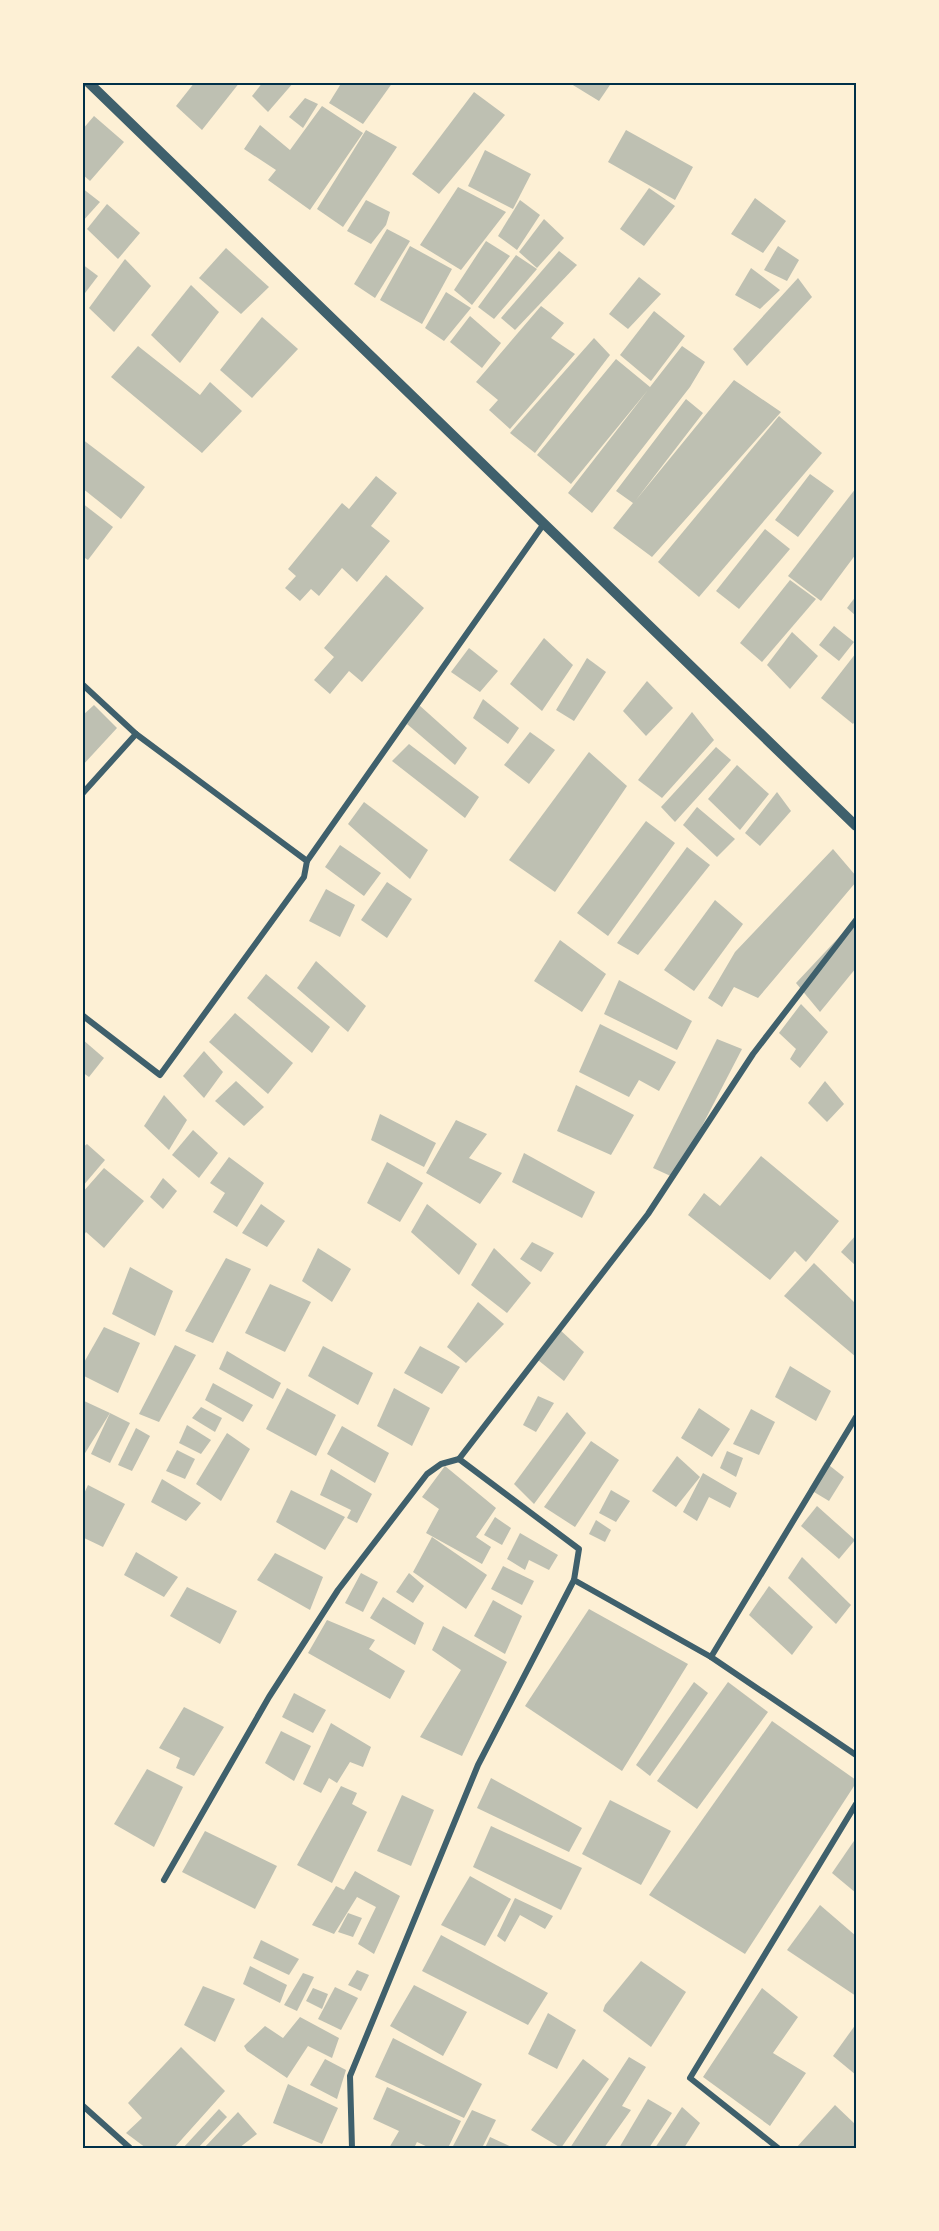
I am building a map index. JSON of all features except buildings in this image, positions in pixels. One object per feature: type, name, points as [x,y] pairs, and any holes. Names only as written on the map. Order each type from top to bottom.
[{"type":"street","points":[[88,82],[856,826]]},
{"type":"street","points":[[82,1015],[160,1075],[304,877],[307,861],[543,525]]},
{"type":"street","points":[[82,684],[136,734],[307,861]]},
{"type":"street","points":[[82,794],[136,734]]},
{"type":"street","points":[[164,1881],[269,1697],[338,1590],[427,1474],[441,1464],[459,1459],[648,1214],[753,1054],[856,920]]},
{"type":"street","points":[[711,1657],[856,1417]]},
{"type":"street","points":[[352,2148],[350,2076],[478,1766],[574,1580],[579,1549],[459,1459]]},
{"type":"street","points":[[574,1580],[711,1657],[856,1755]]},
{"type":"street","points":[[778,2148],[690,2078],[856,1804]]},
{"type":"street","points":[[82,2105],[130,2148]]}]
